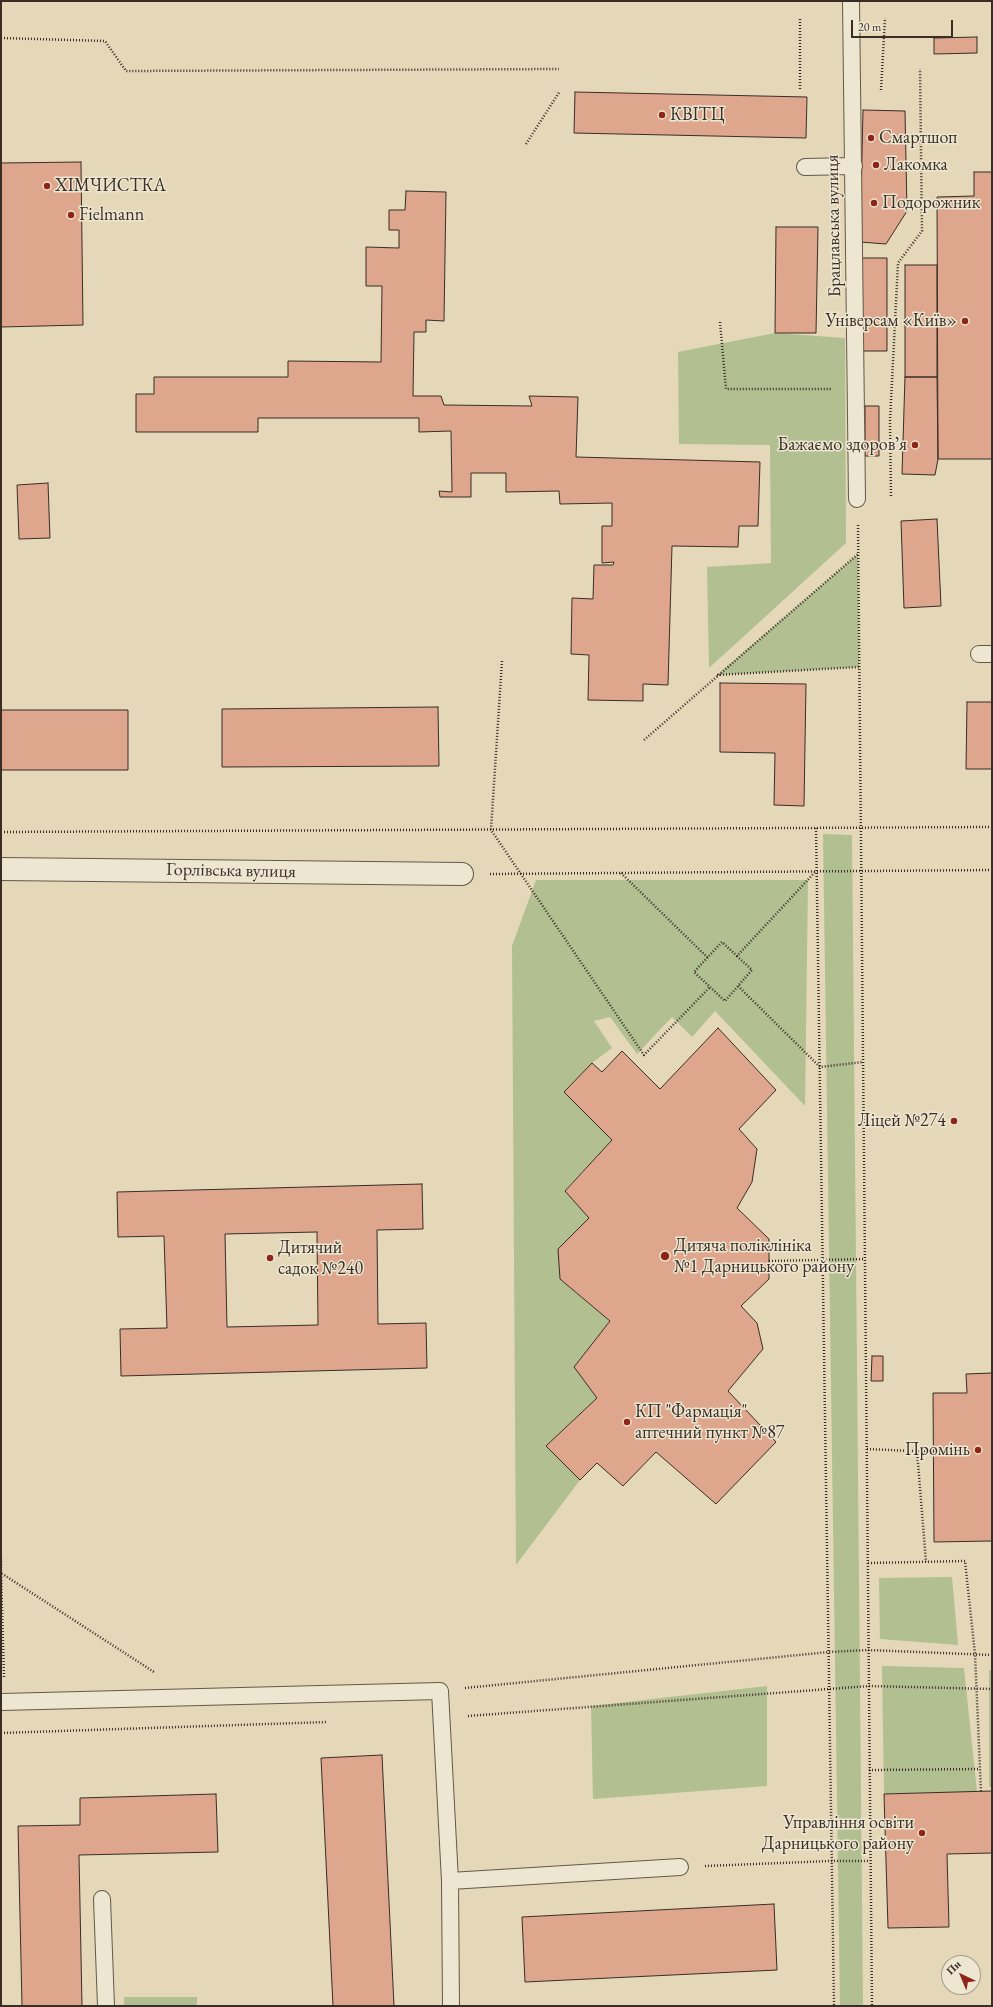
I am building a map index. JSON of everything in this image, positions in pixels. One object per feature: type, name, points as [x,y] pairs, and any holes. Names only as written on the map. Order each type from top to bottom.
[{"type":"street","name":"Горлівська вулиця","points":[[1,869],[462,874]]},
{"type":"lane","name":"Брацлавська вулиця","points":[[851,1],[857,499]]},
{"type":"lane","points":[[805,167],[854,166]]},
{"type":"lane","points":[[3,1702],[440,1691],[450,1881],[451,2006]]},
{"type":"lane","points":[[450,1881],[680,1867]]},
{"type":"lane","points":[[102,1899],[106,2006]]},
{"type":"path","points":[[881,90],[885,18]]},
{"type":"path","points":[[800,19],[800,89]]},
{"type":"path","points":[[1,38],[105,40],[126,70],[559,69]]},
{"type":"path","points":[[891,496],[890,421],[898,263],[922,231],[920,68]]},
{"type":"path","points":[[526,144],[560,91]]},
{"type":"path","points":[[720,322],[726,389],[856,389]]},
{"type":"path","points":[[857,499],[872,2006]]},
{"type":"path","points":[[644,740],[858,554]]},
{"type":"path","points":[[502,660],[491,830],[644,1055],[710,987]]},
{"type":"path","points":[[717,675],[859,667]]},
{"type":"path","points":[[1,832],[992,827]]},
{"type":"path","points":[[816,828],[834,2006]]},
{"type":"path","points":[[462,874],[992,870]]},
{"type":"path","points":[[737,956],[817,871]]},
{"type":"path","points":[[621,873],[708,958]]},
{"type":"path","points":[[722,942],[737,956],[752,970],[725,1001],[694,972],[722,942]]},
{"type":"path","points":[[738,986],[820,1067]]},
{"type":"path","points":[[820,1067],[863,1062]]},
{"type":"path","points":[[769,1261],[865,1259]]},
{"type":"path","points":[[867,1449],[934,1452]]},
{"type":"path","points":[[917,1451],[926,1562]]},
{"type":"path","points":[[1,1558],[3,1702]]},
{"type":"path","points":[[868,1563],[965,1560],[975,1654],[982,1792]]},
{"type":"path","points":[[1,1573],[193,1697]]},
{"type":"path","points":[[440,1691],[829,1652],[868,1650],[992,1655]]},
{"type":"path","points":[[442,1718],[829,1688],[869,1686],[992,1689]]},
{"type":"path","points":[[1,1733],[332,1722]]},
{"type":"path","points":[[870,1770],[980,1769]]},
{"type":"path","points":[[680,1867],[831,1860],[870,1861]]},
{"type":"green space","points":[[775,333],[845,338],[846,543],[709,668],[707,567],[771,563],[770,445],[679,444],[678,352]]},
{"type":"green space","points":[[858,554],[859,667],[717,675]]},
{"type":"green space","points":[[823,834],[852,835],[863,2006],[840,2006]]},
{"type":"green space","points":[[536,880],[808,880],[805,1106],[715,1011],[692,1037],[672,1017],[637,1054],[610,1017],[594,1021],[612,1048],[592,1063],[564,1092],[612,1140],[565,1190],[589,1218],[558,1249],[560,1279],[610,1321],[574,1367],[597,1398],[546,1446],[580,1480],[516,1565],[512,946]]},
{"type":"green space","points":[[952,1577],[958,1645],[880,1639],[879,1578]]},
{"type":"green space","points":[[882,1666],[964,1668],[977,1792],[884,1794]]},
{"type":"green space","points":[[989,1670],[992,1670],[992,1787],[989,1787]]},
{"type":"green space","points":[[767,1686],[767,1786],[593,1799],[591,1706]]},
{"type":"green space","points":[[124,1997],[197,1997],[197,2006],[124,2006]]},
{"type":"building","points":[[977,37],[977,53],[934,54],[934,38]]},
{"type":"building","points":[[575,92],[807,97],[806,138],[574,133]]},
{"type":"building","points":[[863,110],[905,111],[907,211],[886,244],[860,242]]},
{"type":"building","points":[[81,162],[83,325],[1,327],[1,163]]},
{"type":"building","name":"Універсам «Київ»","points":[[974,172],[992,172],[992,459],[938,459],[937,197],[974,196]]},
{"type":"building","points":[[406,191],[446,192],[444,321],[426,320],[426,332],[414,332],[413,396],[441,396],[444,405],[532,406],[529,396],[578,397],[576,457],[760,462],[758,526],[739,526],[738,547],[672,546],[668,685],[643,684],[643,701],[588,700],[589,655],[571,654],[572,598],[593,599],[594,565],[613,565],[614,562],[602,563],[602,526],[612,526],[612,503],[560,504],[559,491],[506,492],[506,473],[471,473],[471,497],[440,497],[439,491],[452,492],[451,431],[419,432],[419,418],[258,418],[258,432],[136,432],[136,394],[154,394],[154,377],[288,377],[288,361],[381,362],[382,286],[366,286],[366,247],[399,248],[399,230],[389,230],[389,210],[405,210]]},
{"type":"building","points":[[776,227],[818,227],[816,333],[775,333]]},
{"type":"building","points":[[862,258],[887,258],[887,351],[862,351]]},
{"type":"building","points":[[905,265],[937,265],[937,377],[905,377]]},
{"type":"building","points":[[905,377],[937,377],[938,459],[935,475],[902,474]]},
{"type":"building","points":[[865,406],[879,406],[879,456],[865,456]]},
{"type":"building","points":[[48,483],[50,538],[19,539],[17,485]]},
{"type":"building","points":[[937,519],[941,606],[904,608],[901,521]]},
{"type":"building","points":[[720,683],[806,684],[804,806],[774,805],[775,753],[720,752]]},
{"type":"building","points":[[967,702],[992,702],[992,769],[966,769]]},
{"type":"building","points":[[438,707],[439,766],[222,767],[222,709]]},
{"type":"building","points":[[1,710],[128,710],[128,770],[1,770]]},
{"type":"building","points":[[718,1028],[776,1090],[739,1129],[757,1149],[752,1182],[737,1208],[769,1239],[769,1279],[741,1306],[757,1323],[763,1349],[728,1391],[776,1442],[716,1504],[656,1452],[623,1486],[597,1463],[580,1480],[546,1446],[597,1398],[574,1367],[610,1321],[560,1279],[558,1249],[589,1218],[565,1191],[612,1140],[564,1092],[592,1063],[602,1072],[622,1051],[660,1089]]},
{"type":"building","points":[[422,1184],[423,1229],[377,1230],[378,1324],[426,1323],[427,1368],[121,1376],[120,1329],[167,1328],[164,1236],[118,1237],[117,1192]],"holes":[[[317,1232],[318,1325],[227,1327],[225,1234]]]},
{"type":"building","points":[[872,1356],[883,1356],[883,1381],[871,1381]]},
{"type":"building","points":[[992,1373],[992,1541],[934,1542],[933,1393],[967,1393],[966,1374]]},
{"type":"building","points":[[382,1755],[394,2006],[333,2006],[321,1758]]},
{"type":"building","points":[[992,1791],[992,1853],[947,1854],[949,1927],[888,1928],[884,1794]]},
{"type":"building","points":[[216,1794],[218,1852],[79,1855],[82,2006],[22,2006],[18,1826],[80,1825],[80,1798]]},
{"type":"building","points":[[774,1904],[777,1970],[525,1982],[522,1917]]},
{"type":"place","name":"КВІТЦ","points":[[662,115]]},
{"type":"place","name":"Смартшоп","points":[[871,138]]},
{"type":"place","name":"Лакомка","points":[[876,165]]},
{"type":"place","name":"ХІМЧИСТКА","points":[[47,186]]},
{"type":"place","name":"Подорожник","points":[[874,203]]},
{"type":"place","name":"Fielmann","points":[[71,215]]},
{"type":"place","name":"Універсам «Київ»","points":[[965,321]]},
{"type":"place","name":"Бажаємо здоровʼя","points":[[915,445]]},
{"type":"place","name":"Ліцей №274","points":[[954,1121]]},
{"type":"place","name":"Дитяча поліклініка №1 Дарницького району","points":[[665,1256]]},
{"type":"place","name":"Дитячий садок №240","points":[[270,1258]]},
{"type":"place","name":"КП \"Фармація\" аптечний пункт №87","points":[[627,1422]]},
{"type":"place","name":"Промінь","points":[[978,1450]]},
{"type":"place","name":"Управління освіти Дарницького району","points":[[922,1833]]}]
